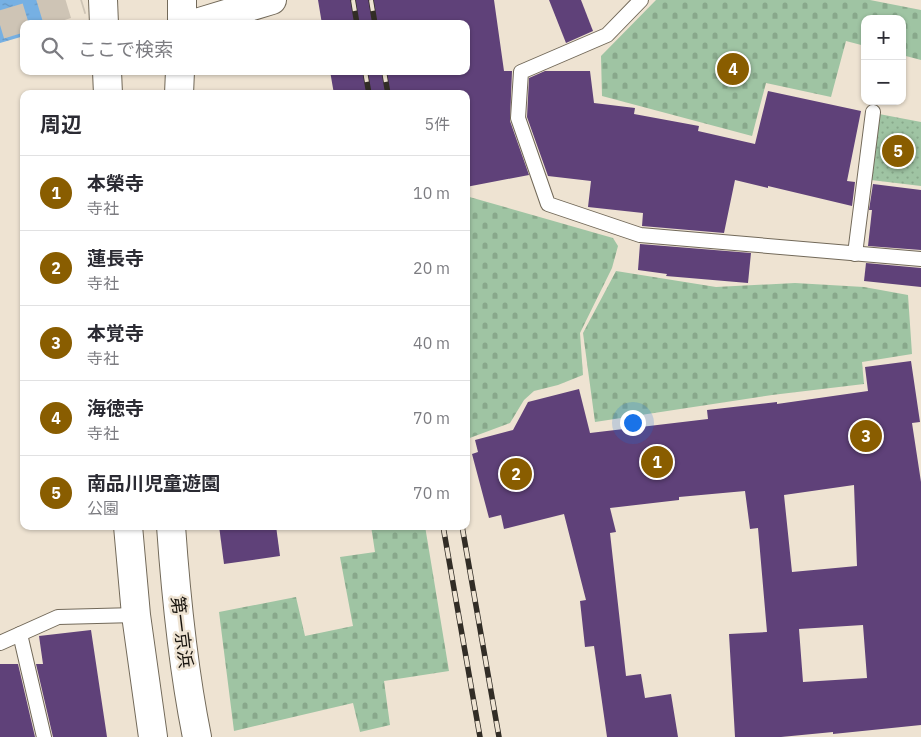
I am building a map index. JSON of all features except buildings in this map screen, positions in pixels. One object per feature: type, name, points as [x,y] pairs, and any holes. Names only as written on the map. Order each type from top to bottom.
[{"type":"main road","points":[[182,0],[182,20]]},
{"type":"main road","points":[[206,20],[272,0]]},
{"type":"main road","points":[[107,75],[108,90]]},
{"type":"main road","points":[[179,90],[180,75]]},
{"type":"main road","points":[[128,530],[136,615],[153,737]]},
{"type":"main road","name":"第一京浜","points":[[171,530],[179,617],[191,709],[197,737]]},
{"type":"lane","points":[[641,0],[607,35],[521,72],[518,118],[548,204],[640,235],[921,259]]},
{"type":"lane","points":[[855,254],[873,112]]},
{"type":"lane","points":[[0,643],[58,617],[136,615]]},
{"type":"lane","points":[[20,634],[44,737]]},
{"type":"green space","points":[[656,0],[870,0],[921,10],[921,60],[906,56],[906,15],[861,15],[861,45],[846,41],[831,97],[766,83],[752,136],[602,96],[601,56]]},
{"type":"green space","points":[[879,114],[921,122],[921,186],[871,180]]},
{"type":"green space","points":[[470,197],[613,238],[618,246],[612,268],[580,333],[583,375],[558,385],[534,391],[524,400],[510,423],[470,438]]},
{"type":"green space","points":[[616,271],[716,287],[795,283],[864,287],[908,295],[912,354],[862,362],[864,384],[772,395],[595,422],[583,333]]},
{"type":"green space","points":[[372,530],[426,530],[449,671],[384,681],[390,725],[360,732],[353,703],[234,731],[219,612],[296,597],[305,636],[353,626],[340,557],[375,552]]},
{"type":"water","points":[[0,0],[146,0],[79,20],[20,20],[20,37],[0,43]]},
{"type":"pier","points":[[52,0],[149,0],[87,20],[54,20]]},
{"type":"tunnel","points":[[0,25],[82,0]]},
{"type":"railway","points":[[353,0],[356,20]]},
{"type":"railway","points":[[371,0],[374,20]]},
{"type":"railway","points":[[366,75],[368,90]]},
{"type":"railway","points":[[385,75],[387,90]]},
{"type":"railway","points":[[444,530],[480,737]]},
{"type":"railway","points":[[463,530],[499,737]]},
{"type":"place","name":"海徳寺","points":[[733,69]]},
{"type":"place","name":"南品川児童遊園","points":[[898,151]]},
{"type":"place","name":"本覚寺","points":[[866,436]]},
{"type":"place","name":"本榮寺","points":[[657,462]]},
{"type":"place","name":"蓮長寺","points":[[516,474]]}]
